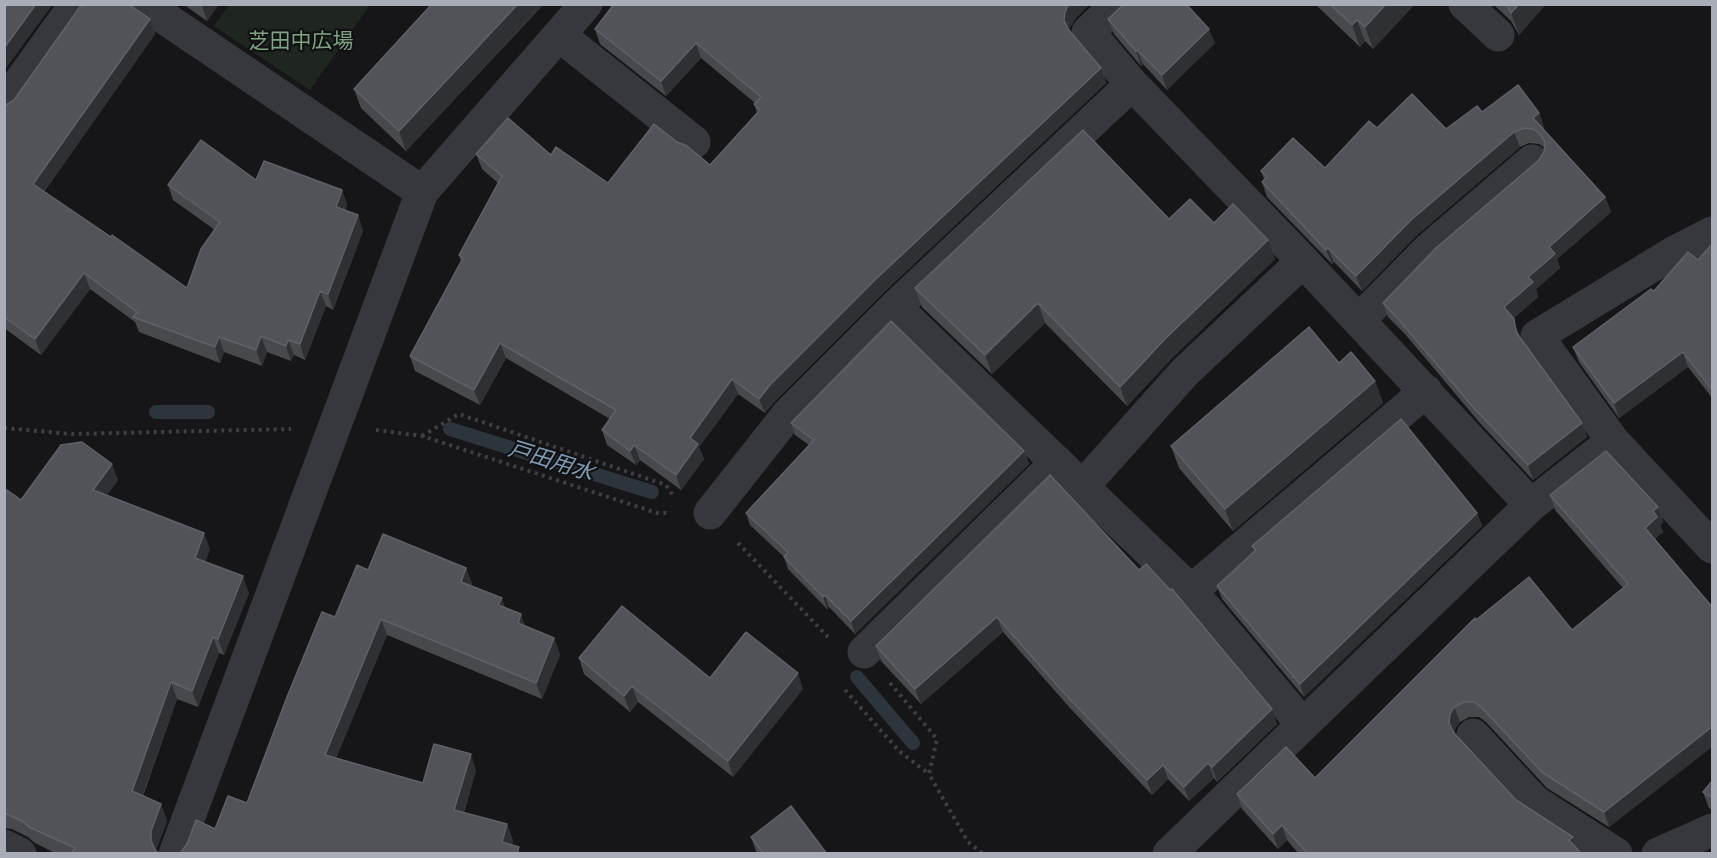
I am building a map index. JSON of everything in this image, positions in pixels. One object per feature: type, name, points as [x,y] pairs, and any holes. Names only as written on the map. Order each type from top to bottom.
[{"type":"street","points":[[4,104],[76,4]]},
{"type":"street","points":[[144,4],[422,192]]},
{"type":"street","points":[[175,854],[422,192],[586,4]]},
{"type":"street","points":[[1118,4],[1088,32],[1132,84],[1303,261],[1531,505]]},
{"type":"street","points":[[1465,4],[1498,35]]},
{"type":"street","points":[[559,35],[693,142]]},
{"type":"street","points":[[698,513],[789,413],[896,306],[1132,84]]},
{"type":"street","points":[[1359,321],[1430,249],[1532,161]]},
{"type":"street","points":[[1713,233],[1673,253],[1537,336],[1613,441],[1713,547]]},
{"type":"street","points":[[1083,486],[1185,372],[1303,261]]},
{"type":"street","points":[[896,306],[1191,591],[1303,725]]},
{"type":"street","points":[[1191,591],[1426,391]]},
{"type":"street","points":[[1169,854],[1531,505],[1613,441]]},
{"type":"street","points":[[857,656],[1057,462]]},
{"type":"street","points":[[1473,735],[1535,802],[1616,854]]},
{"type":"street","points":[[1658,854],[1713,830]]},
{"type":"street","points":[[4,846],[20,854]]},
{"type":"path","points":[[422,436],[459,414],[666,486],[857,656],[937,739],[929,774]]},
{"type":"path","points":[[4,428],[71,434],[281,430],[335,425],[422,436],[657,513],[698,513]]},
{"type":"path","points":[[857,656],[836,680],[899,751],[929,774],[968,842],[983,854]]},
{"type":"green space","name":"芝田中広場","points":[[229,5],[370,5],[310,90],[214,26]]},
{"type":"building","points":[[4,4],[36,4],[4,48]]},
{"type":"building","points":[[82,4],[128,4],[150,19],[33,184],[111,237],[112,235],[187,288],[201,249],[220,222],[168,185],[201,140],[256,180],[264,161],[342,190],[336,207],[358,215],[328,294],[320,291],[300,344],[288,340],[286,346],[261,336],[256,350],[219,337],[215,347],[133,317],[137,312],[84,273],[35,339],[4,317],[4,106],[14,100]]},
{"type":"building","points":[[432,4],[518,4],[399,131],[354,89]]},
{"type":"building","points":[[614,4],[1069,4],[1064,20],[1068,29],[1101,68],[876,279],[770,385],[759,399],[732,379],[690,438],[698,444],[676,475],[634,445],[630,451],[602,430],[616,410],[500,343],[474,390],[410,356],[463,258],[459,255],[502,176],[476,154],[508,118],[551,155],[556,147],[608,183],[654,124],[710,165],[760,110],[754,104],[761,97],[696,43],[661,81],[595,29]]},
{"type":"building","points":[[1124,4],[1186,4],[1209,29],[1162,75],[1136,51],[1108,19]]},
{"type":"building","points":[[1330,4],[1386,4],[1365,27],[1357,20],[1352,25]]},
{"type":"building","points":[[1506,4],[1519,4],[1511,13]]},
{"type":"building","points":[[1518,85],[1539,113],[1533,118],[1605,197],[1549,247],[1555,254],[1528,277],[1533,282],[1504,307],[1514,319],[1516,332],[1582,423],[1528,465],[1473,407],[1383,303],[1436,248],[1539,160],[1544,152],[1545,142],[1540,134],[1533,129],[1524,128],[1514,132],[1411,220],[1356,276],[1328,248],[1326,250],[1262,182],[1267,177],[1261,171],[1293,138],[1325,168],[1369,121],[1377,128],[1412,94],[1446,129],[1477,106],[1482,112]]},
{"type":"building","points":[[1083,130],[1169,219],[1190,199],[1214,223],[1233,204],[1268,240],[1165,339],[1120,387],[1038,303],[985,355],[915,288]]},
{"type":"building","points":[[1713,243],[1713,391],[1683,352],[1614,403],[1573,347],[1651,289],[1654,291],[1688,252],[1698,260]]},
{"type":"building","points":[[891,321],[1024,451],[851,621],[825,595],[823,597],[784,557],[788,552],[746,513],[814,440],[791,423]]},
{"type":"building","points":[[1309,327],[1339,363],[1351,352],[1375,381],[1225,509],[1171,446]]},
{"type":"building","points":[[1401,419],[1477,513],[1300,684],[1217,586],[1256,550],[1252,546]]},
{"type":"building","points":[[82,442],[112,464],[93,490],[204,533],[195,558],[243,576],[218,639],[213,637],[192,691],[171,682],[132,791],[161,804],[151,831],[151,840],[155,850],[160,854],[71,854],[75,848],[4,813],[4,492],[7,490],[21,500],[61,445]]},
{"type":"building","points":[[1606,451],[1658,507],[1653,511],[1657,517],[1645,528],[1713,608],[1713,726],[1604,812],[1542,772],[1474,702],[1464,702],[1454,707],[1449,723],[1454,733],[1516,800],[1573,837],[1569,840],[1582,854],[1308,854],[1282,825],[1273,834],[1237,794],[1286,747],[1315,778],[1475,618],[1476,620],[1529,577],[1572,630],[1628,584],[1550,495]]},
{"type":"building","points":[[1050,475],[1139,570],[1146,564],[1170,590],[1172,589],[1272,709],[1212,767],[1208,763],[1184,787],[1163,765],[1147,780],[1064,693],[997,617],[915,689],[876,646]]},
{"type":"building","points":[[383,534],[466,568],[461,582],[502,598],[498,605],[521,614],[518,623],[554,638],[536,683],[381,619],[325,755],[423,783],[434,744],[471,754],[454,810],[507,824],[502,842],[519,847],[517,854],[178,854],[187,844],[196,820],[215,829],[228,796],[247,803],[322,612],[335,617],[357,565],[368,570]]},
{"type":"building","points":[[622,606],[710,678],[746,632],[798,673],[728,761],[632,686],[624,696],[579,658]]},
{"type":"building","points":[[1713,780],[1713,797],[1703,792]]},
{"type":"building","points":[[791,806],[827,854],[764,854],[751,837]]},
{"type":"waterway","name":"戸田用水","points":[[156,412],[208,412]]},
{"type":"waterway","name":"戸田用水","points":[[450,429],[652,492]]},
{"type":"waterway","name":"戸田用水","points":[[857,677],[913,743]]}]
